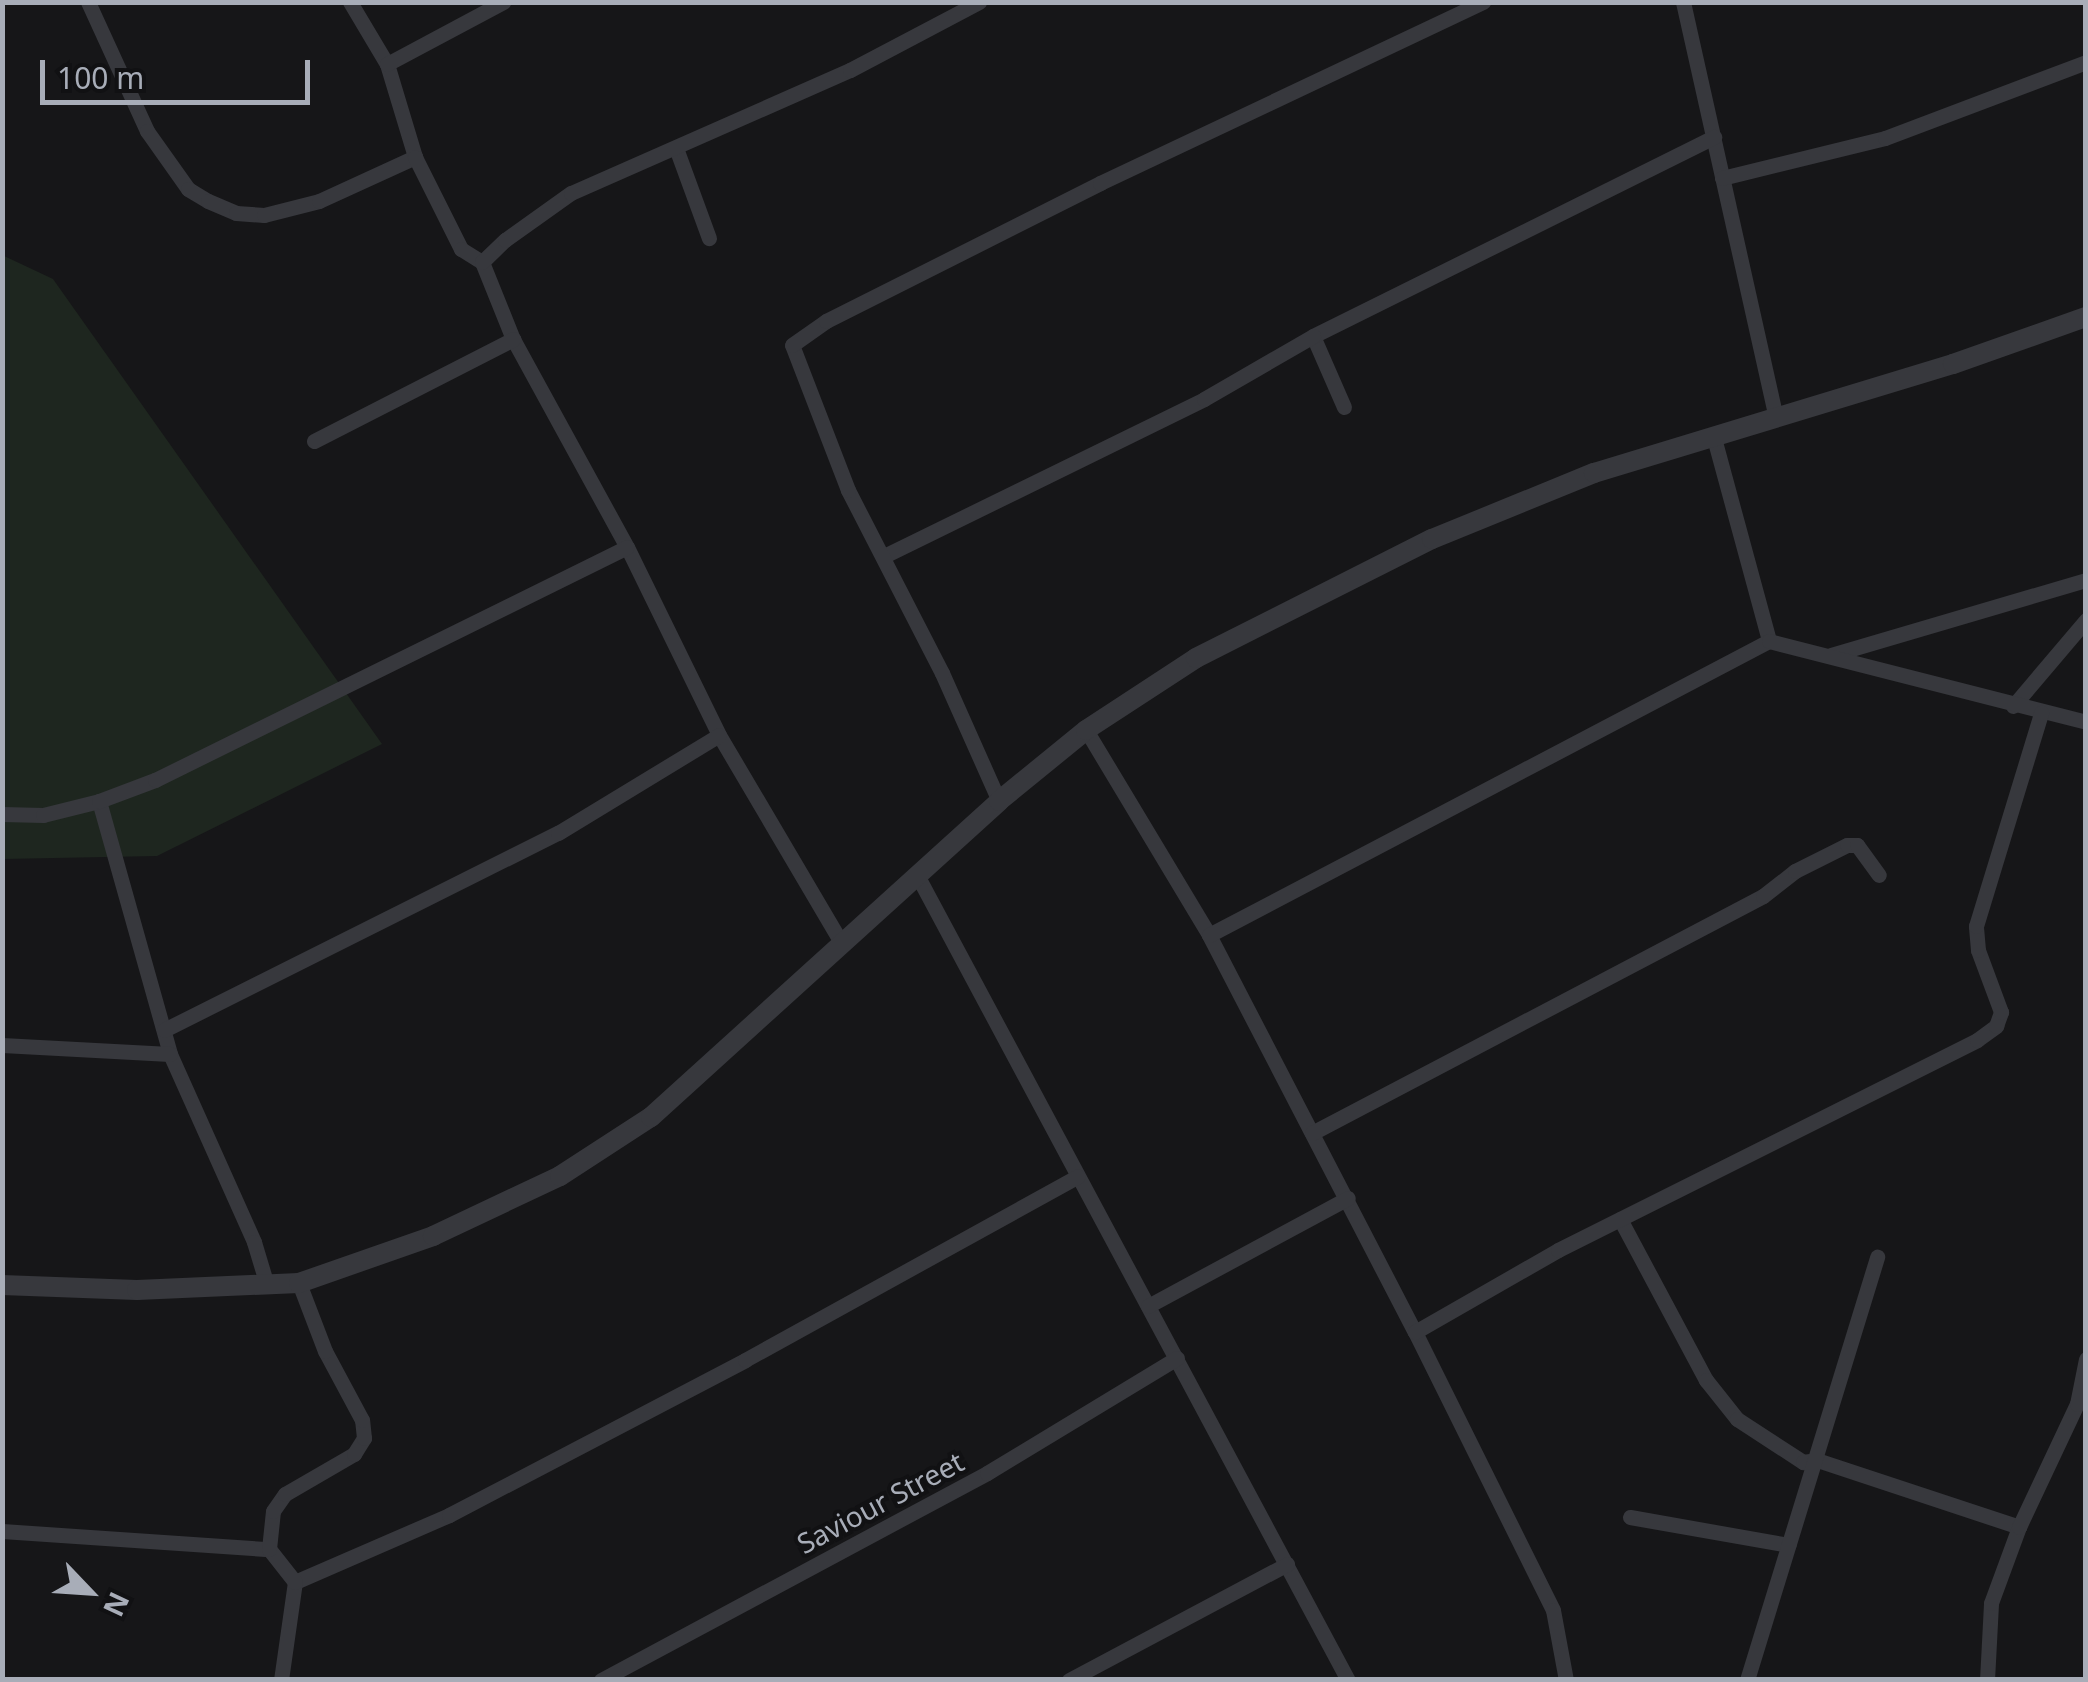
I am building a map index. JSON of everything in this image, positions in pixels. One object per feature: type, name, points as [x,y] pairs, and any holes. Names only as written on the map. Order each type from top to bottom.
[{"type":"street","points":[[88,2],[147,131],[188,189],[208,201],[236,213],[264,215],[292,210],[415,157]]},
{"type":"street","points":[[350,2],[387,64],[415,157],[461,249],[482,262],[513,340],[627,547],[719,735],[842,944]]},
{"type":"street","points":[[387,64],[503,2]]},
{"type":"street","points":[[482,262],[505,240],[571,193],[850,70],[979,2]]},
{"type":"street","points":[[999,801],[984,761],[848,490],[792,345],[826,321],[1100,183],[1483,2]]},
{"type":"street","points":[[1683,2],[1776,418]]},
{"type":"street","points":[[1722,178],[1885,138],[2086,62]]},
{"type":"street","points":[[884,556],[1204,399],[1313,336],[1714,137]]},
{"type":"street","points":[[676,148],[709,238]]},
{"type":"street","points":[[2,1285],[137,1290],[300,1283],[433,1236],[560,1176],[651,1118],[999,801],[1086,730],[1196,658],[1432,538],[1594,473],[2086,318]]},
{"type":"street","points":[[1313,336],[1344,406]]},
{"type":"street","points":[[314,441],[513,340]]},
{"type":"street","points":[[1714,438],[1770,641]]},
{"type":"street","points":[[2,814],[43,815],[99,801],[154,780],[627,547]]},
{"type":"street","points":[[1827,656],[2086,580]]},
{"type":"street","points":[[2014,706],[2086,620]]},
{"type":"street","points":[[1210,935],[1770,641],[2086,722]]},
{"type":"street","points":[[1416,1332],[1620,1218],[1977,1040],[1996,1026],[2001,1012],[1978,950],[1976,926],[2041,713]]},
{"type":"street","points":[[1086,730],[1210,935],[1416,1332],[1553,1610],[1566,1680]]},
{"type":"street","points":[[164,1030],[558,833],[719,735]]},
{"type":"street","points":[[99,801],[170,1054],[254,1242],[266,1285]]},
{"type":"street","points":[[1312,1133],[1763,896],[1795,871],[1847,846],[1856,845],[1879,875]]},
{"type":"street","points":[[917,875],[1348,1680]]},
{"type":"street","points":[[2,1045],[170,1054]]},
{"type":"street","points":[[295,1582],[449,1515],[745,1360],[1078,1176]]},
{"type":"street","points":[[1148,1306],[1348,1198]]},
{"type":"street","points":[[1620,1218],[1706,1380],[1737,1419],[1803,1462],[1817,1460],[2019,1528]]},
{"type":"street","points":[[1747,1680],[1877,1258]]},
{"type":"street","points":[[281,1680],[295,1582],[269,1549],[273,1511],[285,1494],[354,1454],[364,1438],[362,1420],[325,1351],[300,1283]]},
{"type":"street","name":"Saviour Street","points":[[601,1680],[987,1472],[1177,1358]]},
{"type":"street","points":[[1987,1680],[1991,1603],[2019,1528],[2077,1404],[2086,1359]]},
{"type":"street","points":[[1630,1517],[1789,1545]]},
{"type":"street","points":[[2,1532],[269,1549]]},
{"type":"street","points":[[1070,1680],[1094,1674],[1288,1564]]},
{"type":"shaded area","points":[[2,255],[53,279],[382,744],[157,856],[3,859]]}]
